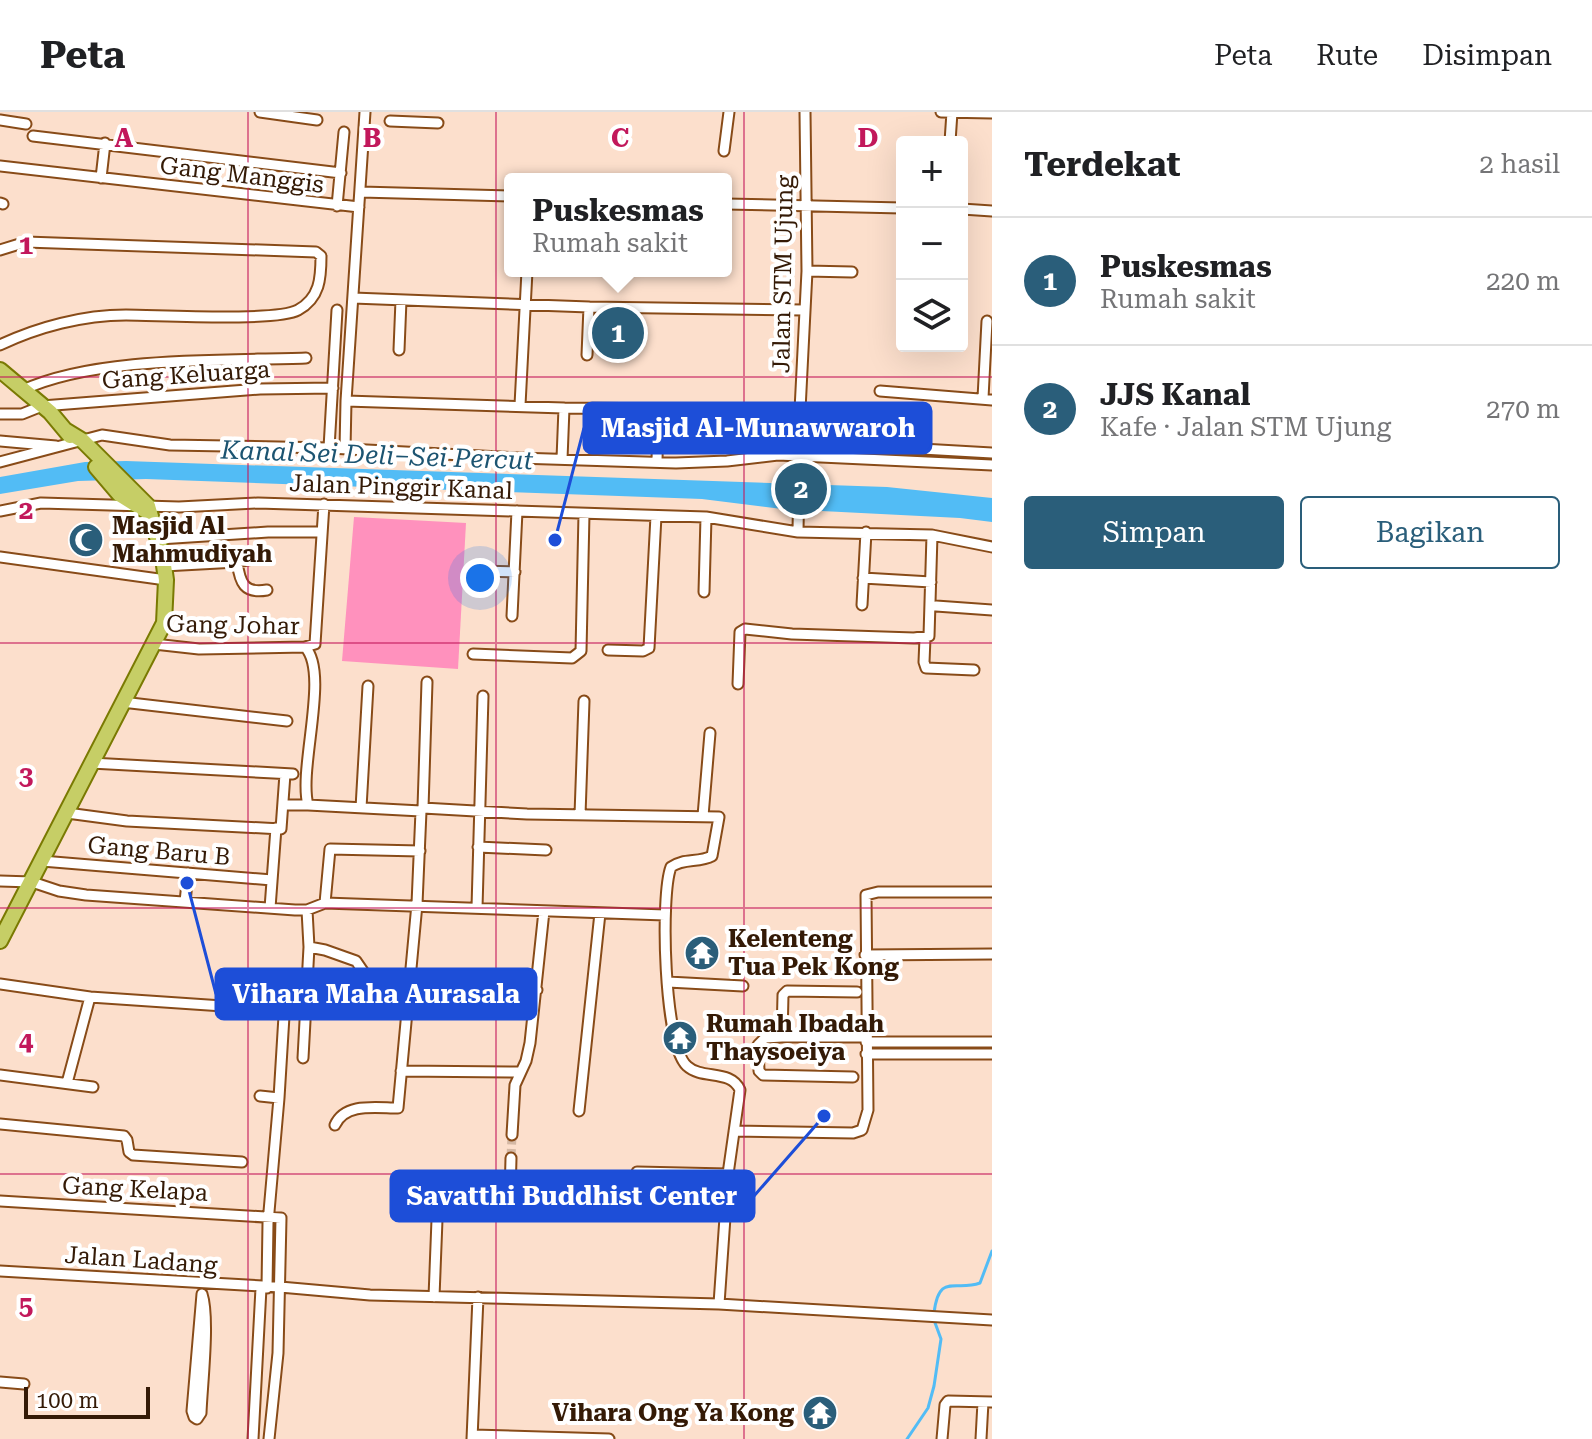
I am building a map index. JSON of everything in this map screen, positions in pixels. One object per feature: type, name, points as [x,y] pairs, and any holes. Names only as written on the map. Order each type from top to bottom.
[{"type":"main road","points":[[0,370],[81,443],[136,502],[159,539],[165,573],[164,623],[0,941]]},
{"type":"street","points":[[260,112],[317,120]]},
{"type":"street","points":[[345,449],[365,112]]},
{"type":"street","points":[[724,151],[729,112]]},
{"type":"street","name":"Jalan STM Ujung","points":[[798,528],[807,271],[805,112]]},
{"type":"street","points":[[941,112],[992,113]]},
{"type":"street","points":[[950,136],[952,112]]},
{"type":"street","points":[[390,121],[412,117],[438,123]]},
{"type":"street","points":[[0,120],[26,124]]},
{"type":"street","points":[[337,206],[344,132]]},
{"type":"street","points":[[33,136],[341,173]]},
{"type":"street","points":[[101,178],[105,143]]},
{"type":"street","name":"Gang Manggis","points":[[0,166],[359,207]]},
{"type":"street","points":[[361,192],[504,196]]},
{"type":"street","points":[[732,204],[896,208]]},
{"type":"street","points":[[968,209],[992,211]]},
{"type":"street","points":[[0,250],[26,242],[316,252],[321,256],[317,291],[296,311],[256,316],[108,316],[25,333],[0,345]]},
{"type":"street","points":[[807,271],[852,272]]},
{"type":"street","points":[[520,405],[527,277]]},
{"type":"street","points":[[353,298],[589,307],[804,310]]},
{"type":"street","points":[[399,350],[401,300]]},
{"type":"street","points":[[587,355],[589,307]]},
{"type":"street","points":[[329,448],[337,310]]},
{"type":"street","points":[[880,391],[987,399],[987,321]]},
{"type":"street","points":[[23,390],[59,376],[119,367],[306,358]]},
{"type":"street","name":"Gang Keluarga","points":[[0,414],[22,414],[42,406],[260,389],[333,388]]},
{"type":"street","points":[[346,401],[658,410],[800,410]]},
{"type":"street","points":[[562,459],[564,408]]},
{"type":"street","points":[[657,462],[658,410]]},
{"type":"street","name":"Jalan Pinggir Kanal","points":[[0,462],[102,435],[170,445],[329,448],[562,459],[727,461],[778,455],[992,465]]},
{"type":"street","points":[[0,441],[36,442],[61,447]]},
{"type":"street","points":[[800,442],[992,453]]},
{"type":"street","name":"Jalan Pinggir Kanal","points":[[0,511],[32,504],[136,502],[324,504],[706,517],[798,528],[932,535],[992,547]]},
{"type":"street","name":"Gang Johar","points":[[154,644],[199,649],[305,647],[315,644],[324,504]]},
{"type":"street","points":[[512,616],[517,511]]},
{"type":"street","points":[[473,654],[572,658],[581,651],[584,514]]},
{"type":"street","points":[[608,650],[643,651],[649,648],[656,516]]},
{"type":"street","points":[[704,592],[706,517]]},
{"type":"street","points":[[159,539],[322,532]]},
{"type":"street","points":[[862,605],[866,532]]},
{"type":"street","points":[[932,535],[930,633],[925,638],[924,662],[926,668],[974,670]]},
{"type":"street","points":[[0,557],[165,573],[263,557]]},
{"type":"street","points":[[237,562],[244,588],[249,591],[267,590]]},
{"type":"street","points":[[479,571],[515,572]]},
{"type":"street","points":[[863,578],[931,582]]},
{"type":"street","points":[[936,606],[992,610]]},
{"type":"street","points":[[738,684],[740,632],[745,629],[792,634],[925,638]]},
{"type":"street","points":[[305,647],[312,654],[315,676],[308,805]]},
{"type":"street","points":[[335,1125],[338,1117],[348,1111],[366,1107],[398,1108],[417,904],[427,682]]},
{"type":"street","points":[[361,808],[368,686]]},
{"type":"street","points":[[477,908],[483,696]]},
{"type":"street","points":[[580,815],[584,701]]},
{"type":"street","points":[[122,702],[287,721]]},
{"type":"street","points":[[703,816],[710,733]]},
{"type":"street","points":[[67,813],[127,821],[282,828],[289,774],[91,763]]},
{"type":"street","points":[[284,805],[719,817],[715,851],[707,859],[681,862],[671,867],[665,915],[669,1011],[681,1060],[695,1072],[736,1082],[740,1090],[728,1174],[719,1304]]},
{"type":"street","points":[[270,908],[276,828]]},
{"type":"street","points":[[478,847],[546,850]]},
{"type":"street","points":[[325,903],[330,849],[420,851]]},
{"type":"street","name":"Gang Baru B","points":[[42,861],[272,880]]},
{"type":"street","points":[[185,902],[188,873]]},
{"type":"street","points":[[0,881],[32,882],[73,893],[307,910],[325,903],[417,904],[665,915]]},
{"type":"street","points":[[734,1131],[853,1133],[862,1130],[868,1110],[866,895],[878,892],[992,892]]},
{"type":"street","points":[[303,1058],[309,947],[307,910]]},
{"type":"street","points":[[512,1135],[515,1085],[528,1056],[544,911]]},
{"type":"street","points":[[579,1111],[600,913]]},
{"type":"street","points":[[309,947],[356,961],[382,999]]},
{"type":"street","points":[[865,955],[992,954]]},
{"type":"street","points":[[668,982],[743,986]]},
{"type":"street","points":[[0,984],[90,997],[280,1010],[284,1016],[253,1439]]},
{"type":"street","points":[[498,988],[537,990]]},
{"type":"street","points":[[782,1037],[783,995],[787,991],[857,992]]},
{"type":"street","points":[[67,1083],[90,997]]},
{"type":"street","points":[[853,1077],[763,1075],[759,1071],[758,1045],[765,1038],[782,1037],[992,1042]]},
{"type":"street","points":[[866,1054],[992,1054]]},
{"type":"street","points":[[401,1071],[520,1072]]},
{"type":"street","points":[[0,1075],[93,1087]]},
{"type":"street","points":[[260,1096],[279,1098]]},
{"type":"street","points":[[0,1124],[124,1136],[133,1155],[242,1162]]},
{"type":"street","points":[[510,1196],[511,1158]]},
{"type":"street","points":[[637,1172],[728,1174]]},
{"type":"street","points":[[434,1297],[438,1194]]},
{"type":"street","name":"Gang Kelapa","points":[[0,1201],[268,1217]]},
{"type":"street","points":[[667,1206],[725,1206]]},
{"type":"street","points":[[268,1217],[281,1218],[278,1353],[269,1439]]},
{"type":"street","name":"Jalan Ladang","points":[[0,1271],[202,1289],[280,1287],[370,1295],[719,1304],[992,1320]]},
{"type":"street","points":[[198,1396],[202,1289]]},
{"type":"street","points":[[478,1297],[472,1437],[609,1439]]},
{"type":"street","points":[[0,1382],[24,1384]]},
{"type":"street","points":[[942,1439],[946,1402],[987,1402],[981,1439]]},
{"type":"shaded area","points":[[354,517],[466,523],[458,669],[342,661]]},
{"type":"water","points":[[85,462],[887,487],[992,498],[992,522],[782,509],[702,499],[146,479],[78,481],[0,494],[0,477]]},
{"type":"waterway","points":[[934,1313],[936,1300],[944,1288],[980,1283],[992,1251]]},
{"type":"waterway","points":[[907,1439],[928,1408],[934,1386],[941,1339],[934,1320]]},
{"type":"tunnel","points":[[511,1158],[512,1135]]},
{"type":"place","name":"Puskesmas","points":[[618,333]]},
{"type":"place","name":"JJS Kanal","points":[[801,489]]},
{"type":"place","name":"Masjid Al Mahmudiyah","points":[[86,540]]},
{"type":"place","name":"Masjid Al-Munawwaroh","points":[[555,540]]},
{"type":"place","name":"Vihara Maha Aurasala","points":[[187,883]]},
{"type":"place","name":"Kelenteng Tua Pek Kong","points":[[702,953]]},
{"type":"place","name":"Rumah Ibadah Thaysoeiya","points":[[680,1038]]},
{"type":"place","name":"Savatthi Buddhist Center","points":[[824,1116]]},
{"type":"place","name":"Vihara Ong Ya Kong","points":[[820,1413]]},
{"type":"water label","name":"Kanal Sei Deli–Sei Percut","points":[[377,455]]}]
